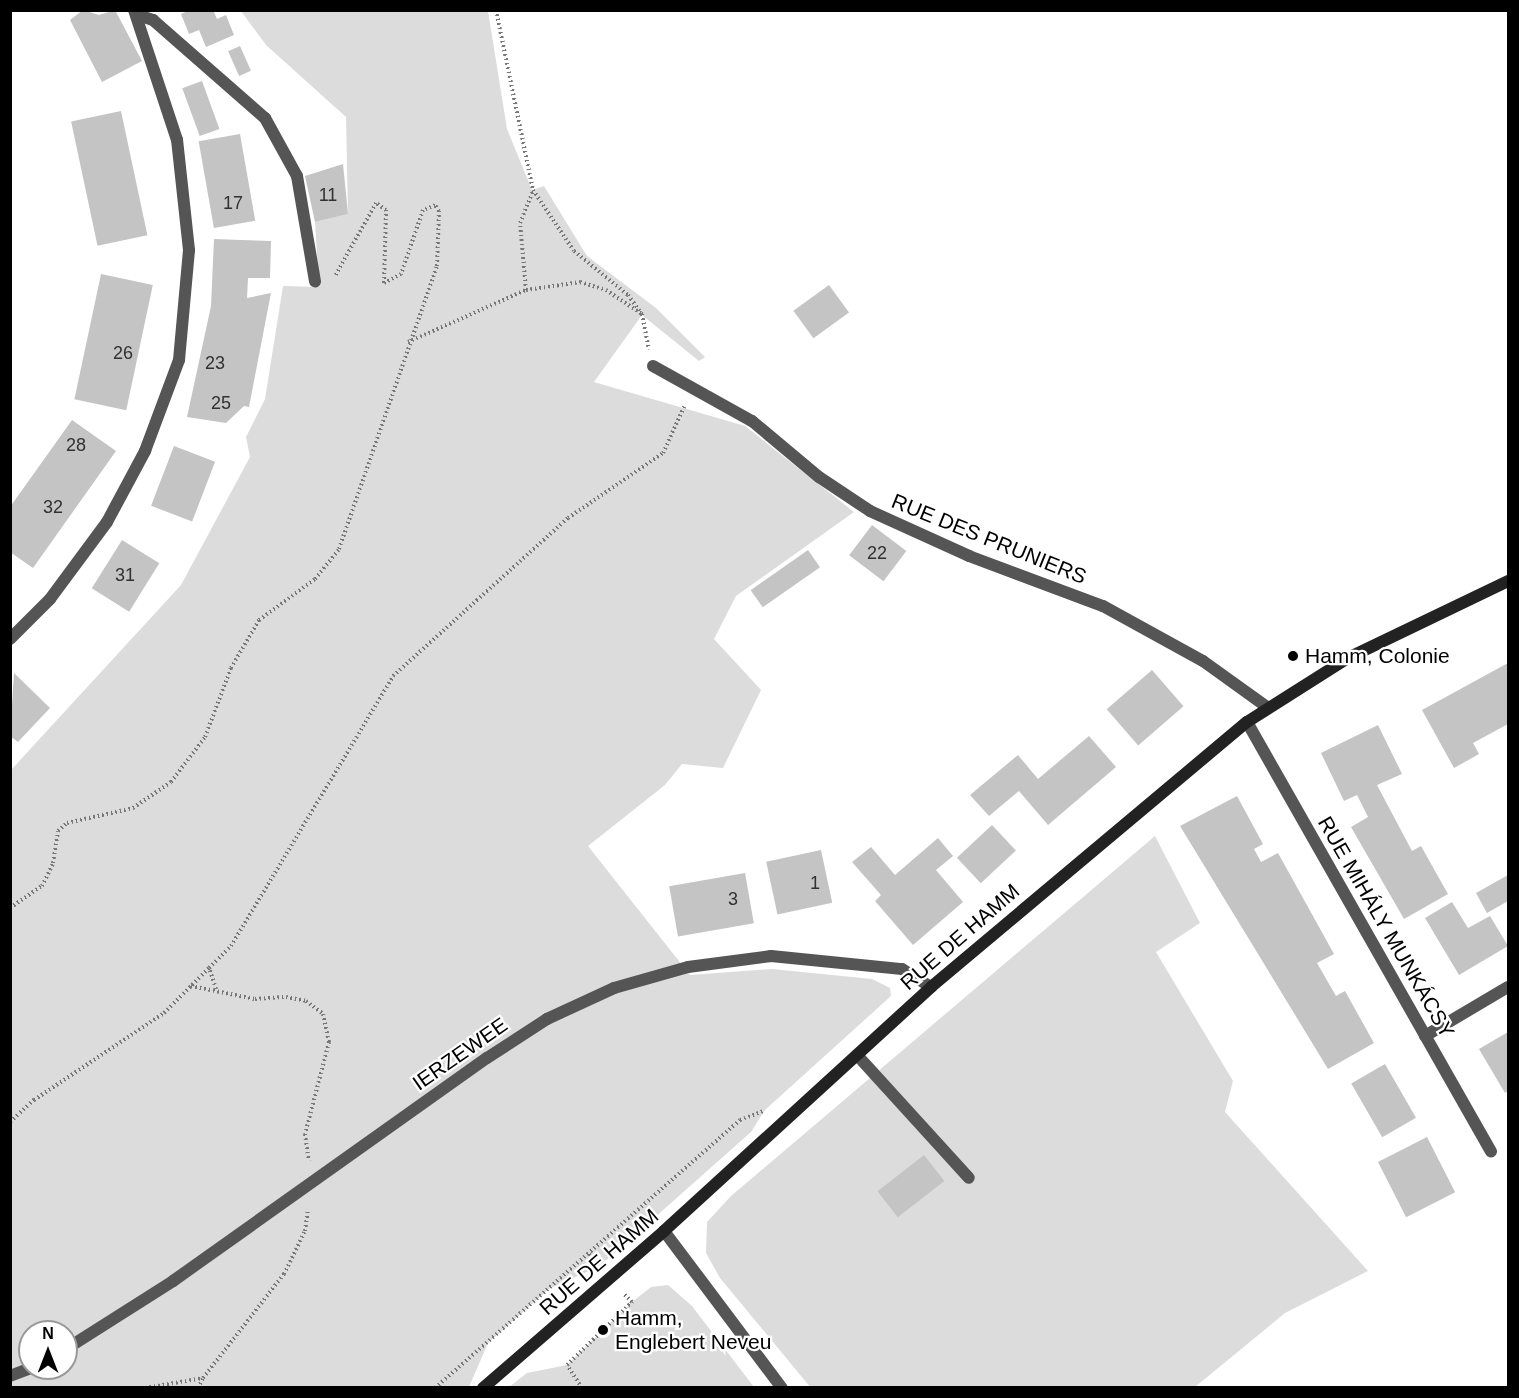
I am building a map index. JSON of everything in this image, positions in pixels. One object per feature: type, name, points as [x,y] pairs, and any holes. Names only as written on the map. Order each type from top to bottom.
[{"type":"main road","name":"RUE DE HAMM","points":[[483,1388],[664,1231],[931,987],[1247,722],[1348,658],[1509,581]]},
{"type":"street","points":[[136,13],[153,20],[265,118],[297,176],[315,280]]},
{"type":"street","points":[[10,639],[51,599],[107,522],[145,451],[179,360],[189,250],[177,140],[136,13]]},
{"type":"street","name":"RUE DES PRUNIERS","points":[[653,366],[752,421],[819,477],[870,511],[969,556],[1103,606],[1203,661],[1268,707]]},
{"type":"street","name":"RUE MIHÁLY MUNKÁCSY","points":[[1247,722],[1491,1151]]},
{"type":"street","name":"IERZEWEE","points":[[78,1341],[173,1281],[487,1058],[548,1018],[614,988],[688,967],[771,956],[902,969],[931,987]]},
{"type":"street","points":[[1425,1036],[1509,987]]},
{"type":"street","points":[[857,1055],[969,1178]]},
{"type":"street","points":[[664,1231],[782,1388]]},
{"type":"path","points":[[496,10],[532,190],[574,251],[628,295],[642,314],[653,366]]},
{"type":"path","points":[[526,290],[520,223],[532,190]]},
{"type":"path","points":[[10,908],[42,886],[53,863],[57,831],[67,823],[133,808],[171,782],[205,737],[231,668],[260,620],[315,579],[339,549],[392,405],[408,342],[437,266],[441,227],[435,205],[423,210],[412,253],[391,283],[381,277],[386,210],[376,203],[331,282],[319,288],[315,280]]},
{"type":"path","points":[[408,342],[526,290],[580,282],[606,290],[642,314]]},
{"type":"path","points":[[10,1122],[34,1100],[164,1013],[231,946],[393,676],[568,518],[663,453],[692,388]]},
{"type":"path","points":[[209,968],[216,989]]},
{"type":"path","points":[[191,986],[216,989],[255,999],[306,1001],[323,1014],[329,1042],[305,1134],[312,1183],[305,1231],[285,1274],[203,1378],[198,1388]]},
{"type":"path","points":[[435,1388],[740,1120],[773,1103]]},
{"type":"path","points":[[582,1388],[567,1365],[632,1302],[589,1254]]},
{"type":"path","points":[[145,1388],[203,1378]]},
{"type":"shaded area","points":[[241,11],[488,11],[507,129],[532,190],[544,186],[587,256],[656,308],[705,357],[699,361],[642,315],[594,382],[745,426],[854,512],[736,596],[714,639],[761,690],[723,768],[682,764],[665,785],[588,846],[690,975],[772,969],[872,979],[890,988],[891,996],[765,1110],[751,1132],[600,1266],[549,1289],[488,1343],[469,1387],[11,1388],[11,770],[181,585],[250,457],[246,437],[265,399],[283,286],[319,287],[315,222],[348,214],[346,117],[266,45]]},
{"type":"shaded area","points":[[1155,836],[1200,923],[1156,952],[1233,1081],[1225,1112],[1368,1271],[1285,1313],[1195,1387],[811,1388],[720,1278],[706,1253],[707,1222],[731,1196]]},
{"type":"shaded area","points":[[668,1285],[692,1306],[754,1387],[509,1387],[527,1373],[567,1365],[632,1302],[651,1287]]},
{"type":"building","points":[[83,10],[99,15],[115,10],[142,61],[102,82],[70,20]]},
{"type":"building","points":[[190,10],[213,10],[217,19],[226,15],[234,35],[206,47],[199,30],[189,34],[181,14]]},
{"type":"building","points":[[240,46],[251,71],[239,76],[228,51]]},
{"type":"building","points":[[202,81],[219,129],[200,136],[182,88]]},
{"type":"building","points":[[121,111],[147,235],[98,246],[71,122]]},
{"type":"building","points":[[240,134],[255,221],[214,228],[199,141]]},
{"type":"building","points":[[343,164],[348,214],[315,222],[305,176]]},
{"type":"building","points":[[214,239],[271,241],[270,278],[248,278],[247,298],[271,293],[249,407],[244,406],[226,423],[187,417],[211,306]]},
{"type":"building","points":[[101,274],[153,285],[126,410],[74,399]]},
{"type":"building","points":[[829,285],[849,313],[813,338],[793,311]]},
{"type":"building","points":[[72,420],[116,451],[33,568],[10,552],[10,507]]},
{"type":"building","points":[[174,446],[215,462],[192,522],[151,506]]},
{"type":"building","points":[[872,525],[906,551],[883,581],[849,555]]},
{"type":"building","points":[[122,540],[159,563],[129,612],[92,588]]},
{"type":"building","points":[[808,550],[820,567],[763,607],[751,590]]},
{"type":"building","points":[[1508,663],[1508,724],[1473,743],[1479,754],[1454,768],[1422,710]]},
{"type":"building","points":[[1152,670],[1183,706],[1138,746],[1107,709]]},
{"type":"building","points":[[14,673],[50,708],[18,742],[10,736]]},
{"type":"building","points":[[1378,725],[1402,774],[1377,785],[1412,851],[1421,846],[1448,894],[1404,919],[1351,827],[1368,817],[1357,795],[1344,801],[1321,753]]},
{"type":"building","points":[[1089,736],[1116,767],[1048,825],[1019,791],[989,816],[970,795],[1018,755],[1038,779]]},
{"type":"building","points":[[1237,796],[1263,844],[1254,849],[1261,862],[1278,853],[1334,954],[1317,963],[1336,996],[1345,991],[1374,1043],[1328,1069],[1180,826]]},
{"type":"building","points":[[992,825],[1016,851],[981,883],[957,858]]},
{"type":"building","points":[[938,838],[953,856],[936,870],[963,902],[913,945],[875,901],[881,895],[852,862],[871,847],[895,875]]},
{"type":"building","points":[[821,850],[832,903],[777,914],[766,862]]},
{"type":"building","points":[[745,873],[754,923],[678,937],[669,886]]},
{"type":"building","points":[[1508,875],[1508,901],[1487,913],[1476,893]]},
{"type":"building","points":[[1452,902],[1468,928],[1490,916],[1508,946],[1459,975],[1425,918]]},
{"type":"building","points":[[1508,1032],[1508,1091],[1505,1093],[1479,1049]]},
{"type":"building","points":[[1385,1064],[1416,1118],[1382,1137],[1351,1084]]},
{"type":"building","points":[[1427,1137],[1455,1192],[1406,1217],[1378,1162]]},
{"type":"building","points":[[924,1155],[944,1181],[898,1217],[878,1191]]},
{"type":"place","name":"Hamm, Colonie","points":[[1293,656]]},
{"type":"place","name":"Hamm, Englebert Neveu","points":[[603,1330]]}]
